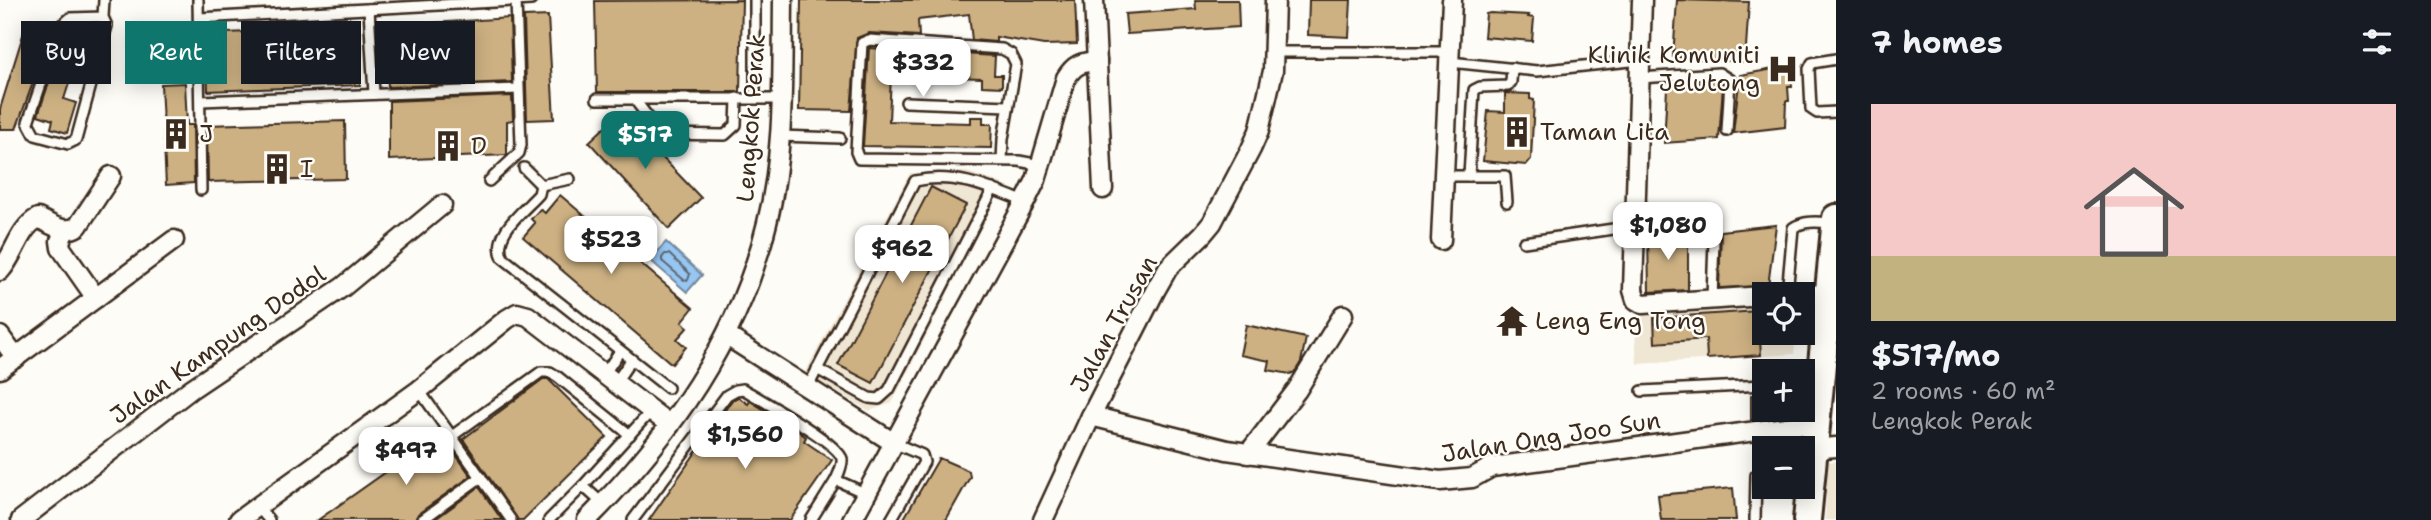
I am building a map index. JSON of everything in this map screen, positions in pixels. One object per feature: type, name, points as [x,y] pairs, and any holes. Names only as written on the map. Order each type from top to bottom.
[{"type":"main road","points":[[1815,328],[1832,296],[1836,218]]},
{"type":"main road","points":[[1807,520],[1821,440],[1814,345]]},
{"type":"street","name":"Lengkok Perak","points":[[587,520],[632,474],[670,425],[727,336],[751,281],[768,221],[779,136],[783,0]]},
{"type":"street","points":[[1094,0],[1103,189]]},
{"type":"street","name":"Jalan Trusan","points":[[1048,518],[1091,416],[1156,289],[1168,268],[1212,223],[1259,131],[1273,71],[1275,0]]},
{"type":"street","points":[[1441,240],[1452,0]]},
{"type":"street","points":[[1642,0],[1634,226],[1633,290],[1636,300],[1643,304],[1752,297]]},
{"type":"street","points":[[852,520],[1026,202],[1066,79],[1073,67],[1083,62],[1097,61]]},
{"type":"street","points":[[96,298],[61,248],[60,241],[65,231],[78,226],[111,176]]},
{"type":"street","name":"Jalan Kampung Dodol","points":[[21,520],[191,389],[343,287],[442,205]]},
{"type":"street","points":[[0,271],[10,261],[26,226],[38,218],[65,231]]},
{"type":"street","points":[[0,369],[174,240]]},
{"type":"street","points":[[239,520],[263,514],[517,313],[528,316],[670,425]]},
{"type":"street","points":[[1248,454],[1297,390],[1343,315]]},
{"type":"street","points":[[0,336],[16,358]]},
{"type":"street","points":[[727,336],[894,443]]},
{"type":"street","name":"Jalan Ong Joo Sun","points":[[1091,416],[1248,454],[1440,481],[1472,478],[1492,467],[1821,440]]},
{"type":"lane","points":[[103,16],[69,18],[61,26],[28,122],[35,135],[68,144],[76,140],[107,26],[103,16],[104,0]]},
{"type":"lane","points":[[198,0],[201,190]]},
{"type":"lane","points":[[489,181],[519,153],[521,145],[516,0]]},
{"type":"lane","points":[[199,18],[531,0]]},
{"type":"lane","points":[[755,0],[755,97]]},
{"type":"lane","points":[[369,9],[374,94]]},
{"type":"lane","points":[[1002,161],[1016,64],[1007,51],[865,40],[860,46],[856,152],[859,159],[1002,161],[1040,165]]},
{"type":"lane","points":[[1274,52],[1451,57],[1537,71],[1640,69],[1719,73],[1730,79],[1727,131]]},
{"type":"lane","points":[[1836,59],[1815,61],[1809,69],[1811,109],[1817,113],[1836,112]]},
{"type":"lane","points":[[1469,176],[1474,90],[1480,87],[1508,86],[1512,68]]},
{"type":"lane","points":[[201,101],[517,89]]},
{"type":"lane","points":[[635,100],[661,134],[725,135],[736,125],[737,98]]},
{"type":"lane","points":[[597,99],[782,99]]},
{"type":"lane","points":[[906,102],[1008,106]]},
{"type":"lane","points":[[779,136],[841,138]]},
{"type":"lane","points":[[524,168],[541,185]]},
{"type":"lane","points":[[1444,176],[1505,176],[1507,202]]},
{"type":"lane","points":[[541,185],[570,179]]},
{"type":"lane","points":[[808,387],[913,184],[919,180],[968,180],[1026,202]]},
{"type":"lane","points":[[541,185],[539,194],[501,235],[500,252],[503,258],[668,388]]},
{"type":"lane","points":[[817,369],[869,398],[879,399],[888,390],[993,189]]},
{"type":"lane","points":[[1788,282],[1793,228],[1798,224],[1818,222],[1835,224]]},
{"type":"lane","points":[[1524,242],[1634,226]]},
{"type":"lane","points":[[1712,299],[1714,239]]},
{"type":"lane","points":[[610,378],[620,351]]},
{"type":"lane","points":[[610,378],[631,360]]},
{"type":"lane","points":[[452,436],[541,372],[558,376],[630,435]]},
{"type":"lane","points":[[1642,391],[1752,386]]},
{"type":"lane","points":[[634,520],[727,396],[743,389],[811,430],[840,454],[842,461],[836,480],[811,520]]},
{"type":"lane","points":[[419,390],[511,520]]},
{"type":"lane","points":[[549,520],[652,411]]},
{"type":"lane","points":[[891,520],[925,462],[922,455],[894,443]]},
{"type":"lane","points":[[422,520],[481,477]]},
{"type":"lane","points":[[836,480],[867,494]]},
{"type":"lane","points":[[583,486],[603,504]]},
{"type":"lane","points":[[1755,499],[1755,520]]},
{"type":"shaded area","points":[[967,172],[1003,184],[892,403],[869,411],[805,373],[910,173]]},
{"type":"shaded area","points":[[1752,308],[1752,345],[1795,345],[1794,354],[1637,364],[1634,315]]},
{"type":"shaded area","points":[[1836,461],[1836,520],[1825,520],[1828,462]]},
{"type":"water","points":[[666,242],[702,275],[687,292],[650,260]]},
{"type":"building","points":[[742,0],[740,92],[597,92],[595,1]]},
{"type":"building","points":[[801,0],[1075,0],[1077,44],[1044,45],[996,37],[996,42],[972,40],[969,14],[918,20],[919,36],[869,33],[857,38],[851,111],[799,110]]},
{"type":"building","points":[[1195,0],[1238,0],[1239,27],[1127,34],[1125,14],[1196,9]]},
{"type":"building","points":[[1309,0],[1351,0],[1349,37],[1308,35]]},
{"type":"building","points":[[1677,0],[1749,2],[1745,62],[1673,57]]},
{"type":"building","points":[[1486,14],[1529,15],[1528,17],[1534,18],[1532,41],[1484,37]]},
{"type":"building","points":[[548,16],[554,119],[527,120],[524,17]]},
{"type":"building","points":[[510,18],[512,82],[475,83],[475,21],[463,21]]},
{"type":"building","points":[[241,32],[241,84],[360,85],[208,91],[208,84],[227,84],[227,33]]},
{"type":"building","points":[[21,41],[21,84],[33,84],[16,129],[0,129],[0,109]]},
{"type":"building","points":[[869,48],[995,56],[994,75],[1002,75],[1002,87],[982,86],[982,78],[891,75],[889,121],[971,123],[971,117],[983,117],[983,124],[992,124],[991,148],[863,146]]},
{"type":"building","points":[[1790,66],[1792,87],[1788,87],[1785,127],[1733,133],[1740,75]]},
{"type":"building","points":[[1717,80],[1723,86],[1719,139],[1664,143],[1667,88]]},
{"type":"building","points":[[48,84],[69,84],[64,99],[76,103],[67,133],[51,128],[53,120],[38,115]]},
{"type":"building","name":"J","points":[[161,84],[185,84],[187,125],[193,125],[194,183],[166,185]]},
{"type":"building","points":[[388,84],[462,84],[388,87]]},
{"type":"building","name":"Taman Lita","points":[[1505,93],[1530,94],[1530,99],[1534,100],[1531,159],[1526,165],[1483,161],[1488,111],[1505,112]]},
{"type":"building","points":[[512,96],[513,120],[507,121],[507,155],[389,160],[389,101]]},
{"type":"building","points":[[620,113],[701,198],[669,229],[589,142]]},
{"type":"building","points":[[345,121],[346,179],[208,182],[207,125]]},
{"type":"building","points":[[931,187],[966,205],[873,383],[838,365]]},
{"type":"building","points":[[560,195],[693,308],[682,322],[688,327],[677,339],[686,347],[672,364],[523,237],[535,223],[531,219],[540,209],[545,213]]},
{"type":"building","points":[[1776,225],[1769,282],[1752,282],[1752,287],[1719,288],[1721,231]]},
{"type":"building","points":[[1688,233],[1688,290],[1649,292],[1648,234]]},
{"type":"building","points":[[1752,311],[1752,345],[1760,345],[1761,355],[1707,359],[1706,339],[1655,343],[1654,318]]},
{"type":"building","points":[[1246,325],[1306,338],[1301,362],[1295,372],[1290,374],[1268,370],[1270,361],[1240,355]]},
{"type":"building","points":[[543,379],[548,379],[607,437],[523,520],[518,520],[463,439]]},
{"type":"building","points":[[738,397],[768,412],[766,416],[791,432],[794,428],[806,437],[804,441],[832,460],[790,520],[649,520],[732,400]]},
{"type":"building","points":[[437,436],[447,451],[451,448],[471,476],[418,514],[415,520],[318,520]]},
{"type":"building","points":[[939,458],[969,471],[970,477],[946,520],[903,520]]},
{"type":"building","points":[[479,487],[502,520],[434,520]]},
{"type":"building","points":[[1733,488],[1736,520],[1661,520],[1658,495]]},
{"type":"place","name":"Klinik Komuniti Jelutong","points":[[1783,69]]},
{"type":"place","name":"Taman Lita","points":[[1517,132]]},
{"type":"place","name":"J","points":[[176,134]]},
{"type":"place","name":"D","points":[[448,146]]},
{"type":"place","name":"I","points":[[277,169]]},
{"type":"place","name":"Leng Eng Tong","points":[[1512,321]]}]
